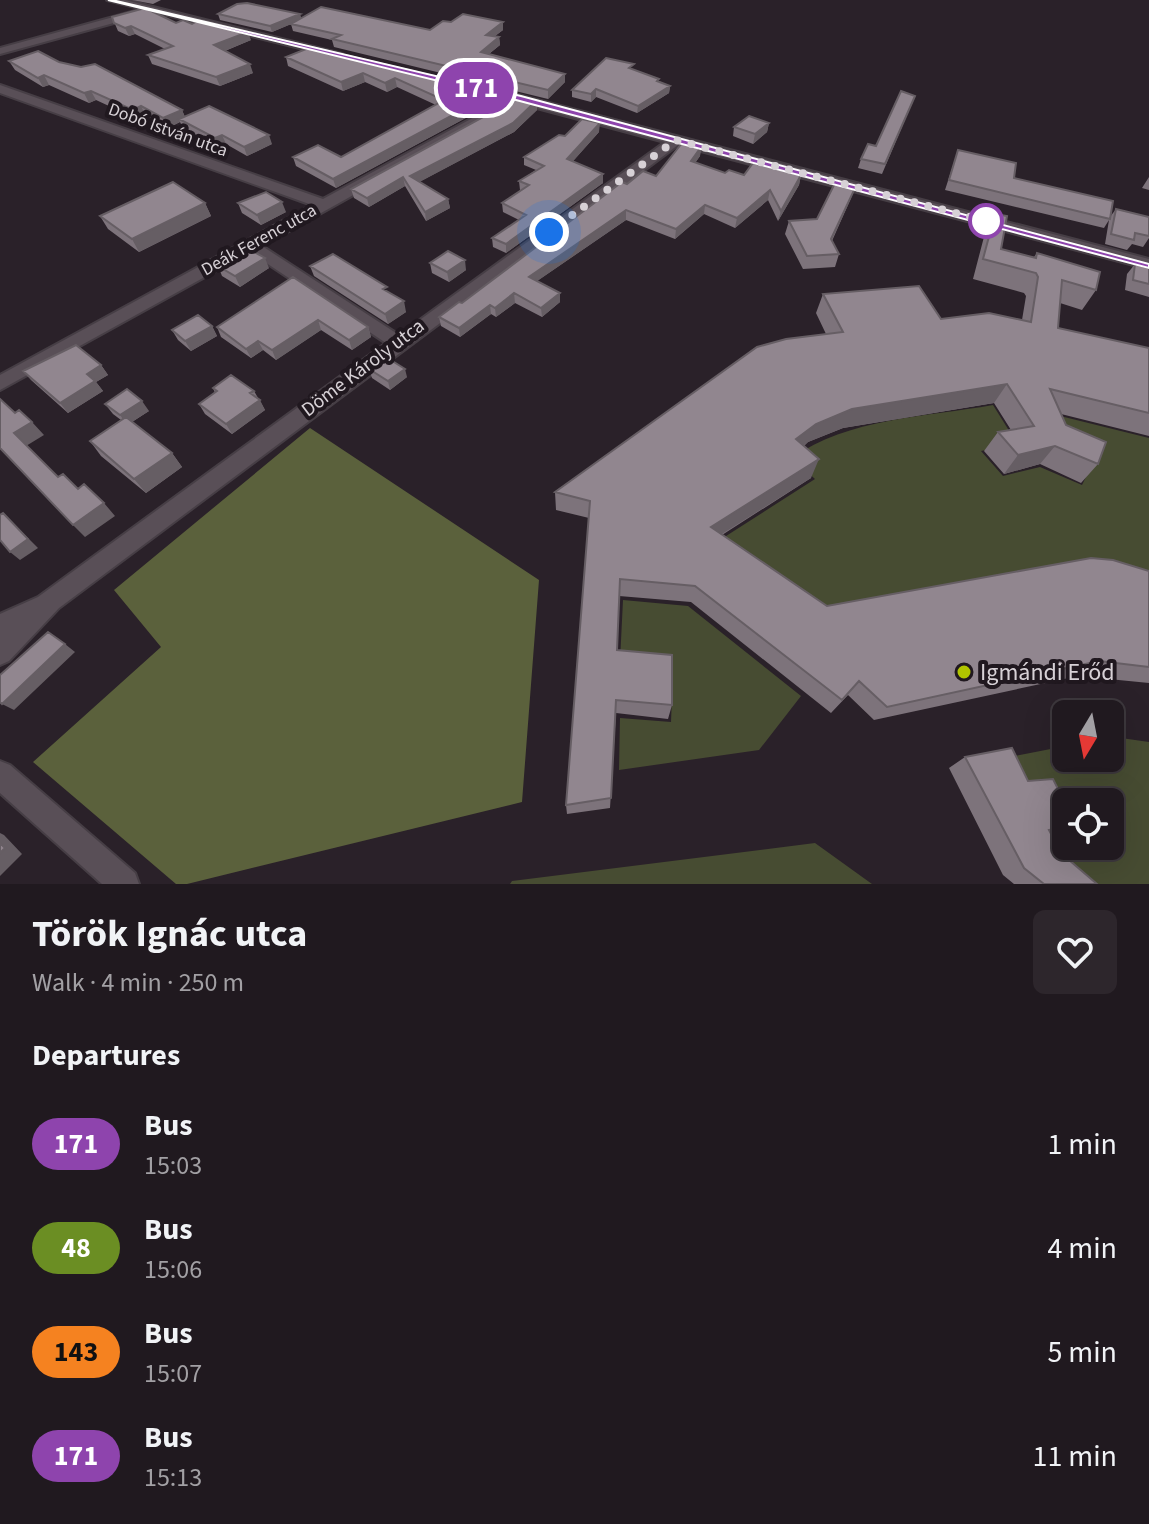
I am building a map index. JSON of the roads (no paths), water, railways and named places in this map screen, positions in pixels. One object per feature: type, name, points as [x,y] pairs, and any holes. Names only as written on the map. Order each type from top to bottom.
[{"type":"street","points":[[112,0],[349,58]]},
{"type":"street","points":[[0,51],[150,10]]},
{"type":"street","points":[[457,83],[1149,264]]},
{"type":"street","name":"Dobó István utca","points":[[0,89],[324,204]]},
{"type":"street","name":"Deák Ferenc utca","points":[[0,383],[518,98]]},
{"type":"street","name":"Döme Károly utca","points":[[0,627],[51,600],[397,342],[676,140]]},
{"type":"street","points":[[249,244],[397,342]]},
{"type":"street","name":"Döme Károly utca","points":[[0,653],[51,600]]},
{"type":"street","points":[[0,775],[124,884]]},
{"type":"place","name":"Igmándi Erőd","points":[[964,672]]}]
